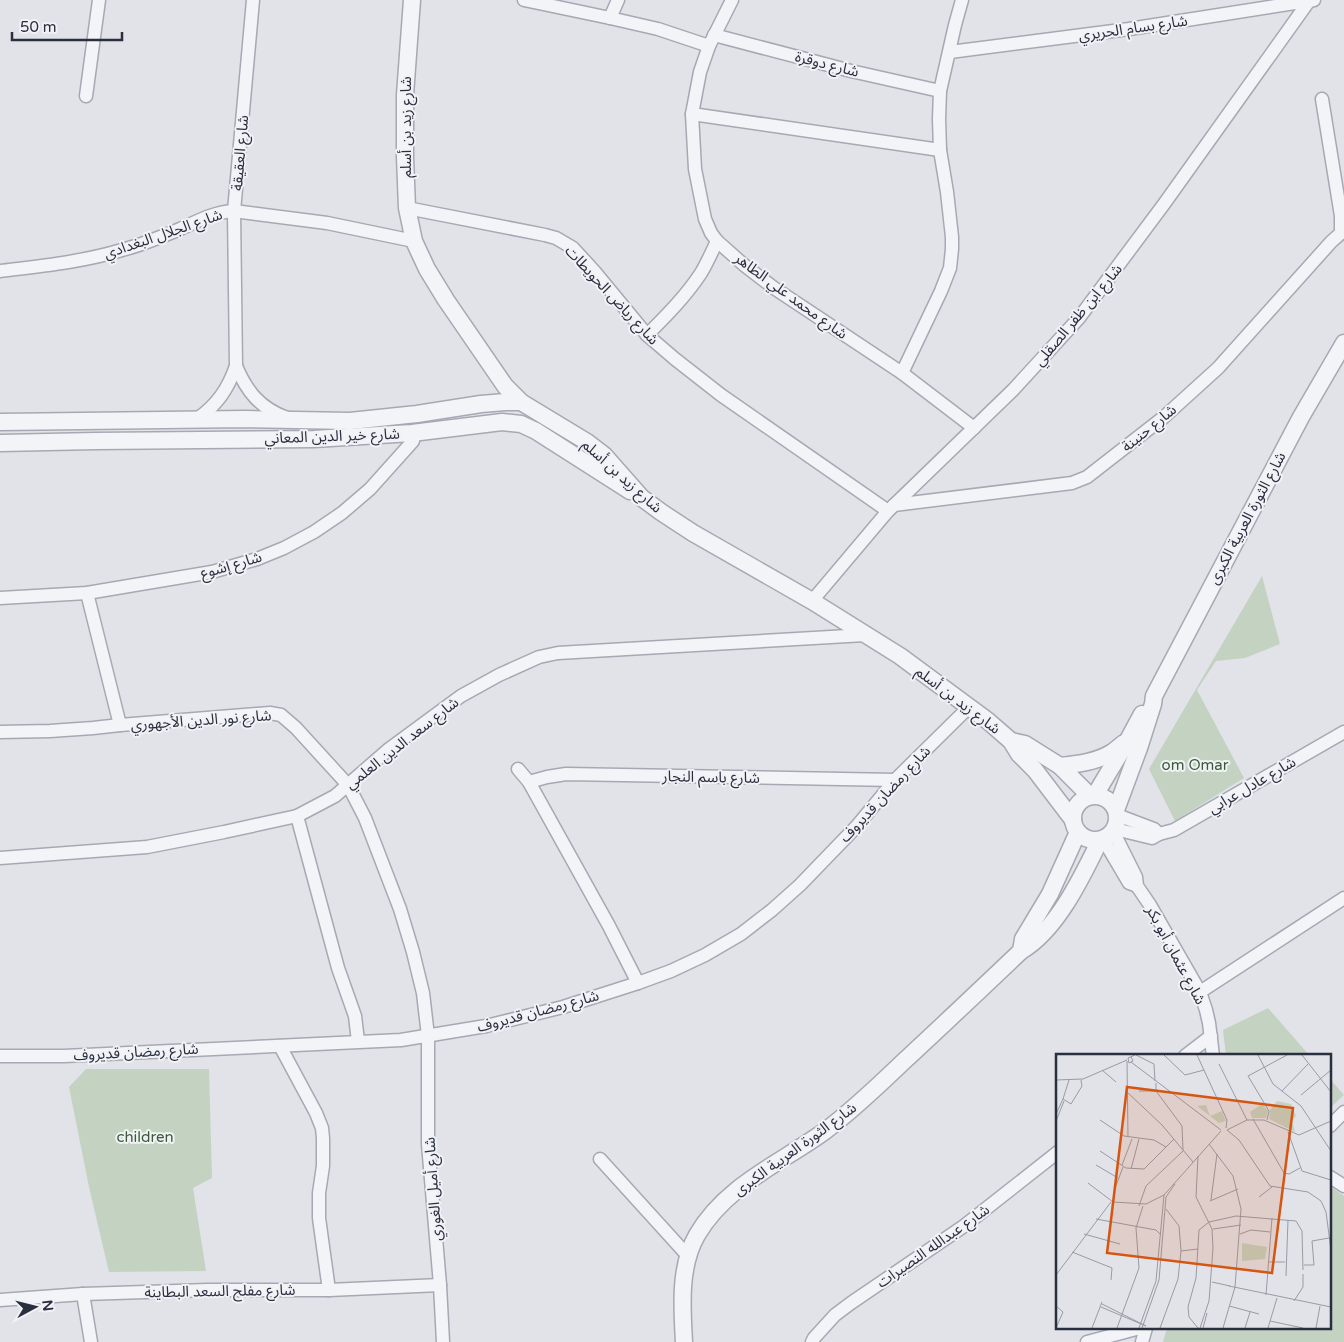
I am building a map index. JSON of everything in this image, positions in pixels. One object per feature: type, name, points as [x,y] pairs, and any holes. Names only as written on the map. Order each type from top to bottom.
[{"type":"street","points":[[86,96],[99,0]]},
{"type":"street","name":"شارع العقيقة","points":[[253,0],[234,211],[236,366],[242,381],[251,395],[276,414],[292,420]]},
{"type":"street","name":"شارع زيد بن أسلم","points":[[412,0],[405,95],[405,157],[407,208],[414,241],[446,300],[505,386],[521,402],[587,442],[604,455],[642,498],[693,533],[812,600],[900,656],[969,707],[1011,741],[1019,754],[1035,770],[1075,826]]},
{"type":"street","name":"شارع دوقرة","points":[[524,0],[940,91]]},
{"type":"street","points":[[610,18],[618,0]]},
{"type":"street","name":"شارع محمد علي الطاهر","points":[[732,0],[712,40],[700,72],[692,114],[694,161],[698,192],[711,233],[744,266],[902,373],[974,428]]},
{"type":"street","points":[[902,373],[950,268],[952,236],[940,150],[940,91],[962,0]]},
{"type":"street","name":"شارع بسام الحريري","points":[[950,52],[1129,30],[1313,0]]},
{"type":"street","name":"شارع ابن ظفر الصقلي","points":[[812,600],[891,508],[1034,368],[1079,318],[1313,0]]},
{"type":"street","name":"شارع حنينة","points":[[891,508],[1072,483],[1087,477],[1164,417],[1218,368],[1316,258],[1343,232],[1322,99]]},
{"type":"street","points":[[692,114],[940,150]]},
{"type":"street","name":"شارع رياض الحويطات","points":[[407,208],[545,235],[573,248],[647,335],[675,359],[721,395],[891,508]]},
{"type":"street","name":"شارع الجلال البغدادي","points":[[0,271],[76,262],[122,250],[178,230],[209,216],[234,211],[327,223],[414,241]]},
{"type":"street","points":[[647,335],[694,283],[717,241]]},
{"type":"street","name":"شارع الثورة العربية الكبرى","points":[[684,1342],[683,1295],[688,1256],[696,1236],[707,1220],[728,1197],[747,1182],[825,1131],[866,1097],[1020,951],[1033,944],[1058,914],[1111,827],[1139,748],[1154,696],[1297,425],[1344,343]]},
{"type":"street","name":"شارع العقيقة","points":[[197,420],[218,402],[236,366]]},
{"type":"street","name":"شارع خير الدين المعاني","points":[[0,422],[350,421],[417,414],[481,404],[521,402]]},
{"type":"street","name":"شارع خير الدين المعاني","points":[[0,443],[314,440],[412,433],[502,422],[521,424],[536,431],[642,498]]},
{"type":"street","name":"شارع إشوع","points":[[0,598],[87,593],[212,572],[257,559],[284,548],[314,532],[342,512],[370,489],[414,441],[412,433]]},
{"type":"street","points":[[87,593],[120,725]]},
{"type":"street","name":"شارع سعد الدين العلمي","points":[[0,858],[147,846],[297,816],[335,796],[389,749],[461,696],[499,675],[539,657],[558,653],[865,635]]},
{"type":"street","name":"شارع الثورة العربية الكبرى","points":[[1093,795],[1128,740],[1148,701],[1154,696]]},
{"type":"street","name":"شارع رمضان قديروف","points":[[0,1056],[64,1056],[401,1040],[486,1026],[563,1007],[638,983],[671,971],[705,955],[741,934],[772,910],[800,885],[856,827],[895,780],[969,707]]},
{"type":"street","name":"شارع نور الدين الأجهوري","points":[[0,732],[59,730],[266,713],[281,715],[296,728],[348,786],[365,818],[400,909],[413,952],[423,994],[428,1036]]},
{"type":"street","name":"شارع عادل عرابي","points":[[1111,827],[1154,829],[1159,834],[1179,828],[1344,732]]},
{"type":"street","points":[[1060,766],[1101,757],[1111,753],[1128,740]]},
{"type":"street","name":"شارع زيد بن أسلم","points":[[1011,741],[1026,744],[1060,766],[1093,795]]},
{"type":"street","points":[[518,769],[529,782],[609,926],[638,983]]},
{"type":"street","name":"شارع باسم النجار","points":[[529,782],[566,774],[895,780]]},
{"type":"street","points":[[1093,795],[1106,798],[1114,805],[1111,827],[1088,839],[1082,836],[1075,826],[1074,812],[1077,804],[1093,795]]},
{"type":"street","points":[[297,816],[338,968],[355,1016],[358,1042]]},
{"type":"street","name":"شارع الثورة العربية الكبرى","points":[[1020,951],[1023,939],[1050,894],[1075,826]]},
{"type":"street","name":"شارع عثمان أبو بكر","points":[[1111,827],[1129,883],[1137,886],[1200,992],[1206,1010],[1213,1054]]},
{"type":"street","points":[[1200,992],[1344,898]]},
{"type":"street","name":"شارع أميل الغوري","points":[[428,1036],[428,1144],[440,1284],[442,1342]]},
{"type":"street","points":[[1188,1054],[1211,1036]]},
{"type":"street","points":[[280,1046],[322,1128],[323,1166],[319,1193],[319,1218],[329,1290]]},
{"type":"street","points":[[1332,1124],[1344,1112]]},
{"type":"street","name":"شارع عبدالله النصيرات","points":[[812,1342],[835,1315],[964,1226],[1056,1154]]},
{"type":"street","points":[[600,1159],[688,1256]]},
{"type":"street","points":[[1332,1178],[1344,1186]]},
{"type":"street","name":"شارع مفلح السعد البطاينة","points":[[0,1300],[83,1294],[208,1290],[329,1290],[440,1284]]},
{"type":"street","points":[[83,1294],[91,1342]]},
{"type":"street","points":[[1087,1342],[1131,1330]]},
{"type":"green space","name":"om Omar","points":[[1262,576],[1280,644],[1245,658],[1216,661],[1197,690],[1244,778],[1175,821],[1149,769]]},
{"type":"green space","points":[[1268,1008],[1308,1054],[1226,1054],[1223,1030]]},
{"type":"green space","name":"children","points":[[86,1069],[209,1069],[212,1178],[193,1188],[206,1271],[109,1272],[89,1187],[69,1087]]},
{"type":"green space","points":[[1332,1081],[1344,1095],[1332,1106]]},
{"type":"green space","points":[[1332,1187],[1344,1196],[1344,1342],[1163,1342],[1166,1330],[1332,1330]]}]
